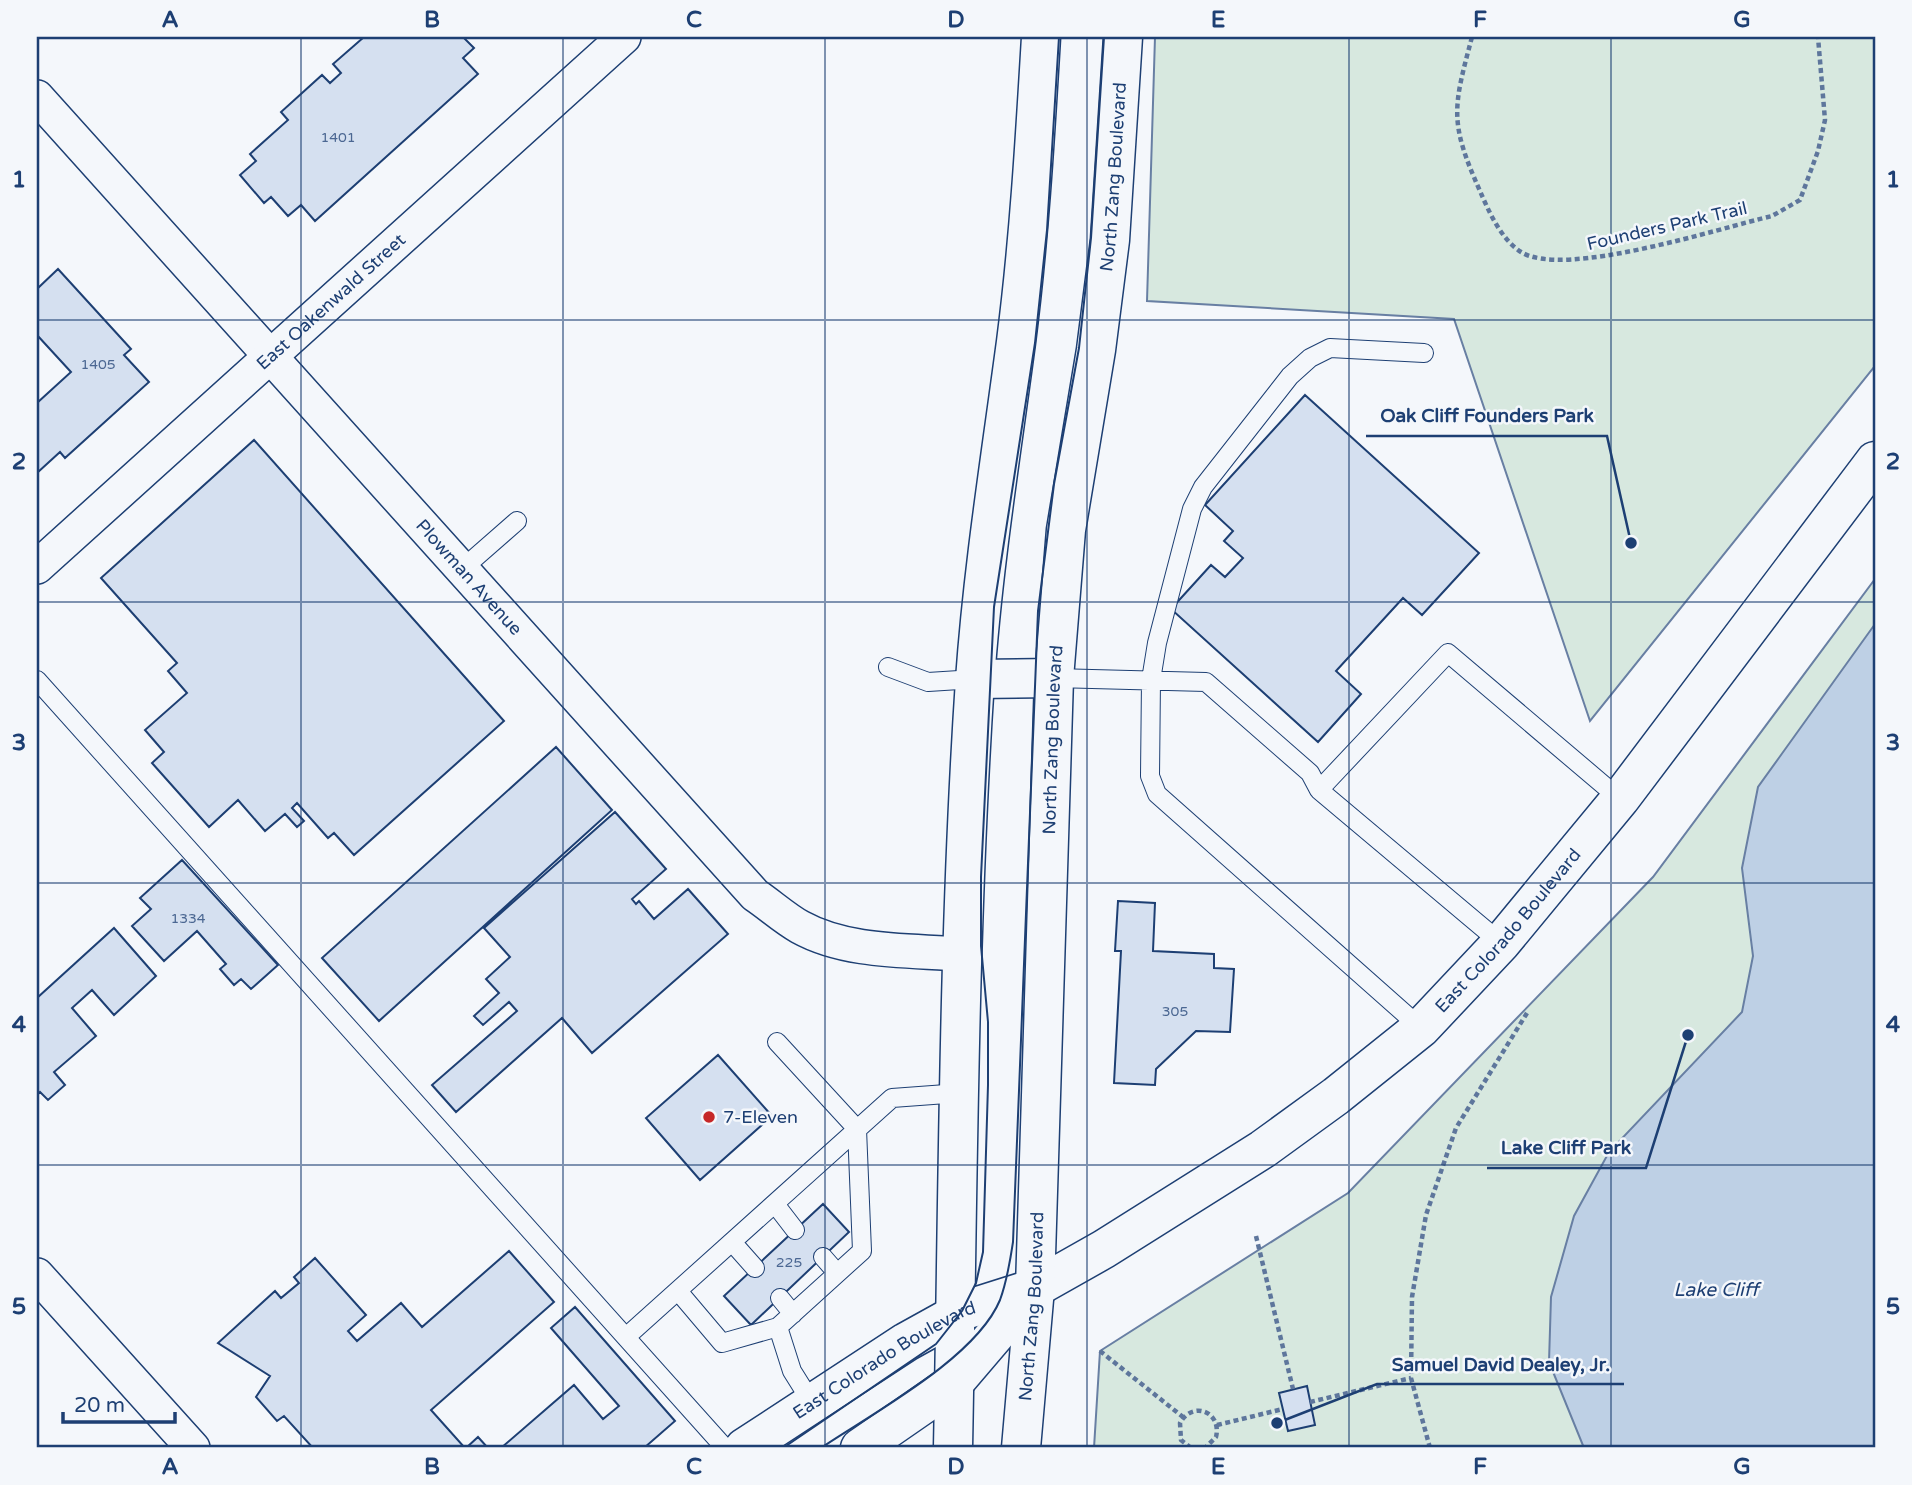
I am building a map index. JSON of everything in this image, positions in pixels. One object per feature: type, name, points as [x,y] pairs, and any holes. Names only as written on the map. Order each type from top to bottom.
[{"type":"main road","points":[[953,1448],[957,1314],[960,954],[975,679],[986,552],[1018,326],[1032,183],[1041,37]]},
{"type":"main road","name":"North Zang Boulevard","points":[[1021,1448],[1035,1288],[1054,678],[1066,530],[1096,350],[1110,240],[1123,37]]},
{"type":"main road","name":"East Colorado Boulevard","points":[[744,1448],[906,1342],[957,1314],[1035,1288],[1096,1254],[1263,1149],[1336,1096],[1420,1028],[1501,943],[1620,799],[1875,461]]},
{"type":"main road","points":[[975,679],[1054,678]]},
{"type":"main road","name":"East Colorado Boulevard","points":[[860,1448],[954,1383],[1035,1288]]},
{"type":"street","name":"East Oakenwald Street","points":[[37,567],[624,37]]},
{"type":"street","name":"Plowman Avenue","points":[[37,97],[755,895],[800,927],[834,941],[871,947],[960,954]]},
{"type":"street","points":[[37,1275],[193,1448]]},
{"type":"lane","points":[[1420,1028],[1157,794],[1150,776],[1151,680],[1157,643],[1192,509],[1224,459],[1290,376],[1310,358],[1330,348],[1424,353]]},
{"type":"lane","points":[[461,570],[517,521]]},
{"type":"lane","points":[[1319,790],[1448,653],[1620,799]]},
{"type":"lane","points":[[888,667],[928,682],[975,679]]},
{"type":"lane","points":[[1054,678],[1206,682],[1310,773],[1319,790],[1501,943]]},
{"type":"lane","points":[[37,680],[725,1448]]},
{"type":"lane","points":[[678,1291],[722,1343],[778,1327],[862,1251],[857,1129],[778,1042]]},
{"type":"lane","points":[[626,1337],[892,1098],[960,1093]]},
{"type":"lane","points":[[775,1203],[795,1230]]},
{"type":"lane","points":[[732,1242],[755,1268]]},
{"type":"lane","points":[[823,1257],[837,1273]]},
{"type":"lane","points":[[779,1298],[793,1314]]},
{"type":"lane","points":[[778,1327],[792,1371],[812,1403]]},
{"type":"path","name":"Founders Park Trail","points":[[1472,37],[1459,87],[1455,118],[1463,153],[1488,211],[1509,241],[1523,253],[1546,260],[1582,261],[1772,216],[1800,200],[1818,151],[1825,120],[1818,37]]},
{"type":"path","points":[[1430,1448],[1411,1378],[1412,1297],[1426,1215],[1456,1128],[1527,1013]]},
{"type":"path","points":[[1256,1236],[1293,1389]]},
{"type":"path","points":[[1100,1351],[1183,1417]]},
{"type":"path","points":[[1310,1402],[1411,1378]]},
{"type":"path","points":[[1217,1425],[1283,1409]]},
{"type":"path","points":[[1191,1448],[1179,1435],[1183,1417],[1193,1411],[1205,1411],[1217,1425],[1216,1437],[1205,1448]]},
{"type":"shaded area","points":[[1155,37],[1875,37],[1875,366],[1590,721],[1454,319],[1147,301]]},
{"type":"shaded area","points":[[1875,579],[1875,1448],[1094,1448],[1100,1351],[1348,1193],[1653,877]]},
{"type":"water","name":"Lake Cliff","points":[[1875,624],[1875,1448],[1584,1448],[1549,1362],[1551,1297],[1574,1216],[1609,1152],[1742,1012],[1753,956],[1742,868],[1758,787]]},
{"type":"building","points":[[364,37],[463,37],[474,48],[463,58],[478,74],[315,221],[301,205],[288,216],[271,197],[264,203],[240,175],[256,161],[250,154],[288,120],[281,112],[322,75],[330,83],[341,73],[333,64]]},
{"type":"building","points":[[58,269],[131,349],[124,355],[149,382],[65,458],[60,452],[37,473],[37,403],[71,372],[37,335],[37,289]]},
{"type":"building","points":[[1305,395],[1479,553],[1422,615],[1403,598],[1336,671],[1361,694],[1318,742],[1171,609],[1211,565],[1225,577],[1243,558],[1224,541],[1233,531],[1205,505]]},
{"type":"building","points":[[254,440],[504,721],[354,855],[334,833],[328,838],[297,803],[292,808],[304,821],[297,827],[285,814],[265,831],[238,800],[209,827],[152,763],[164,752],[145,730],[187,693],[168,671],[177,663],[101,578]]},
{"type":"building","points":[[556,747],[612,810],[379,1021],[322,958]]},
{"type":"building","points":[[615,812],[666,869],[632,899],[636,904],[639,901],[654,919],[688,889],[728,934],[592,1053],[562,1018],[456,1112],[432,1085],[517,1011],[509,1002],[483,1025],[474,1016],[499,993],[486,979],[510,957],[484,928]]},
{"type":"building","points":[[182,860],[278,965],[251,989],[241,979],[234,985],[220,969],[226,964],[197,931],[164,961],[132,926],[151,909],[140,898]]},
{"type":"building","points":[[1118,901],[1155,903],[1153,951],[1214,954],[1214,968],[1234,969],[1230,1032],[1196,1031],[1156,1069],[1155,1085],[1114,1083],[1121,951],[1115,951]]},
{"type":"building","points":[[114,928],[156,976],[114,1015],[92,990],[72,1008],[96,1036],[54,1072],[65,1085],[48,1100],[40,1092],[37,1095],[37,998]]},
{"type":"building","name":"7-Eleven","points":[[718,1055],[772,1116],[700,1180],[646,1118]]},
{"type":"building","points":[[823,1204],[849,1232],[751,1325],[724,1296]]},
{"type":"building","points":[[509,1251],[554,1302],[431,1410],[465,1448],[313,1448],[284,1416],[277,1421],[256,1397],[270,1376],[218,1343],[275,1291],[281,1298],[299,1283],[294,1277],[315,1258],[366,1315],[348,1331],[357,1341],[401,1303],[422,1327]]},
{"type":"building","points":[[575,1307],[675,1421],[644,1448],[501,1448],[574,1385],[603,1419],[619,1406],[551,1328]]},
{"type":"building","points":[[1307,1386],[1315,1425],[1288,1431],[1279,1393]]},
{"type":"building","points":[[478,1437],[488,1448],[466,1448]]},
{"type":"tram line","points":[[783,1448],[936,1344],[962,1311],[976,1283],[983,1252],[988,1022],[981,946],[981,877],[994,607],[1035,343],[1047,230],[1059,37]]},
{"type":"tram line","points":[[821,1448],[947,1363],[988,1322],[1005,1286],[1013,1242],[1038,611],[1054,484],[1079,348],[1091,238],[1104,37]]},
{"type":"place","name":"Oak Cliff Founders Park","points":[[1631,543]]},
{"type":"place","name":"Lake Cliff Park","points":[[1688,1035]]},
{"type":"place","name":"7-Eleven","points":[[709,1117]]},
{"type":"place","name":"Samuel David Dealey, Jr.","points":[[1277,1423]]}]
